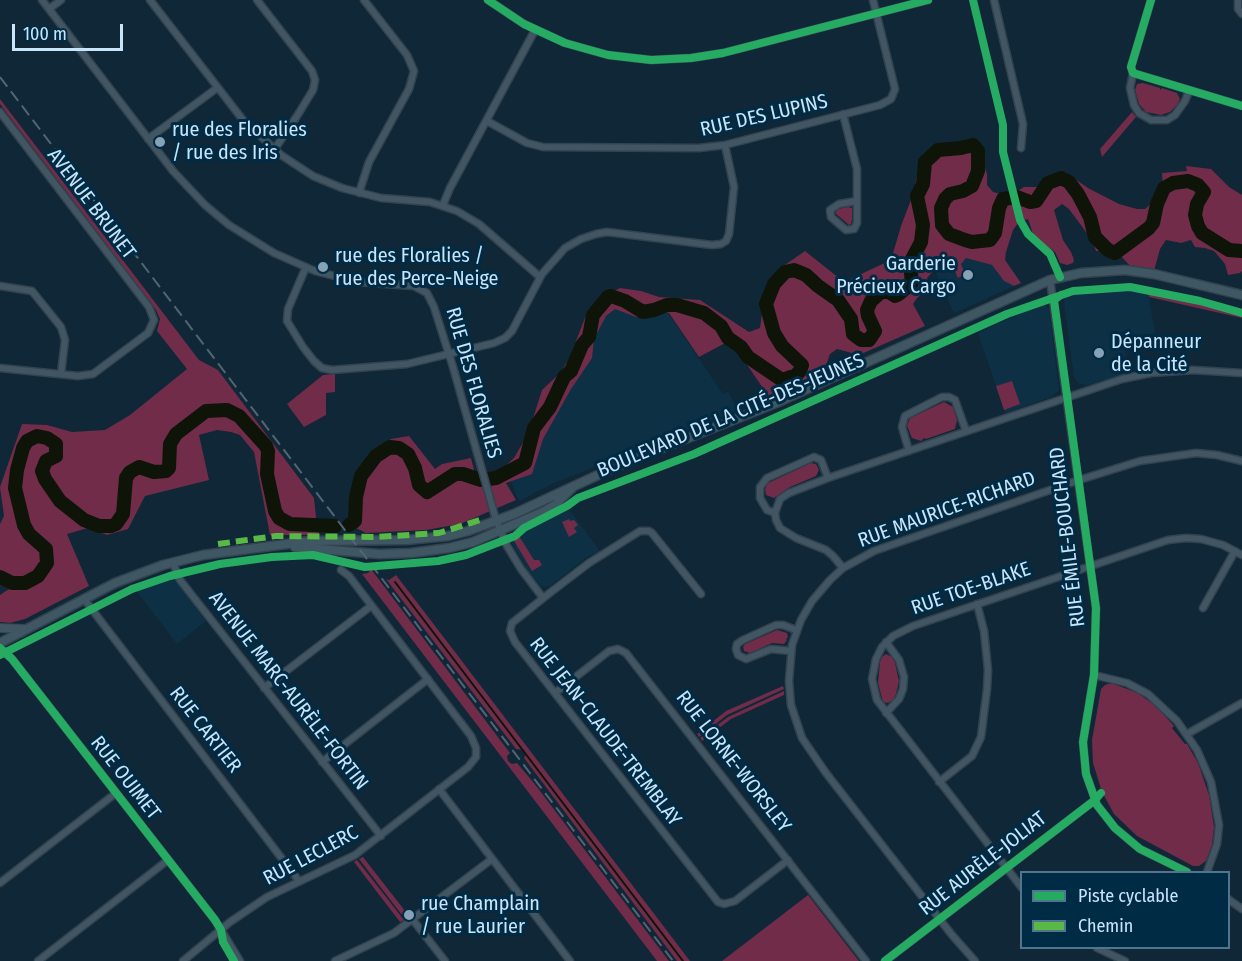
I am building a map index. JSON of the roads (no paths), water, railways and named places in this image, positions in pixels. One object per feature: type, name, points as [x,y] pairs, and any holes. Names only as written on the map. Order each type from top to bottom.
[{"type":"main road","name":"BOULEVARD DE LA CITÉ-DES-JEUNES","points":[[0,643],[127,578],[215,552],[310,540],[380,541],[432,538],[462,533],[514,514],[613,468],[776,403],[1050,280],[1081,273],[1125,270],[1154,274],[1242,295]]},
{"type":"main road","name":"BOULEVARD DE LA CITÉ-DES-JEUNES","points":[[265,546],[308,547],[379,554],[411,553],[465,544],[501,531],[555,505],[574,486]]},
{"type":"street","name":"RUE DES FLORALIES","points":[[42,0],[179,179],[216,215],[263,248],[306,267],[351,280],[420,288],[427,293],[449,354],[496,520],[521,569],[543,598]]},
{"type":"street","points":[[49,9],[61,0]]},
{"type":"street","points":[[150,0],[217,88],[253,131],[274,150],[320,179],[359,193],[443,205],[474,220],[540,278]]},
{"type":"street","points":[[258,0],[312,71],[315,80],[313,90],[274,150]]},
{"type":"street","points":[[359,193],[369,162],[411,85],[414,71],[410,60],[364,0]]},
{"type":"street","points":[[488,0],[535,30],[576,47],[635,59],[683,59],[733,51],[928,0]]},
{"type":"street","points":[[873,0],[876,13]]},
{"type":"street","points":[[994,0],[1023,124],[1022,148]]},
{"type":"street","points":[[1151,0],[1131,67],[1130,88],[1134,105],[1139,113],[1151,120],[1167,120],[1175,115],[1189,91]]},
{"type":"street","points":[[1238,0],[1238,9],[1242,14]]},
{"type":"street","name":"RUE DES LUPINS","points":[[487,121],[528,143],[543,147],[699,148],[725,145],[885,103],[891,99],[895,86],[876,13]]},
{"type":"street","points":[[443,205],[535,30]]},
{"type":"street","points":[[1132,73],[1242,106]]},
{"type":"street","points":[[148,139],[217,88]]},
{"type":"street","name":"AVENUE BRUNET","points":[[0,112],[153,317],[153,325],[148,333],[96,373],[85,376],[61,374]]},
{"type":"street","points":[[843,114],[856,164],[857,201],[857,225],[852,230],[846,230],[831,217],[830,210],[839,204],[857,201]]},
{"type":"street","points":[[306,267],[288,309],[287,321],[292,333],[320,367],[332,370],[393,365],[494,343],[508,336],[514,328],[540,278],[568,246],[586,237],[600,233],[712,245],[723,243],[729,234],[734,193],[734,181],[725,145]]},
{"type":"street","name":"RUE ÉMILE-BOUCHARD","points":[[1050,280],[1068,397],[1096,615],[1094,675],[1083,748],[1086,774],[1095,800],[1110,824],[1130,841],[1183,871]]},
{"type":"street","points":[[0,286],[32,291],[62,327],[65,340],[61,374],[0,368]]},
{"type":"street","points":[[843,568],[826,550],[784,531],[777,524],[775,513],[778,502],[786,495],[828,478],[1110,382],[1151,374],[1207,369],[1242,373]]},
{"type":"street","points":[[909,451],[902,427],[905,416],[910,411],[942,397],[955,400],[966,431]]},
{"type":"street","name":"RUE MAURICE-RICHARD","points":[[975,961],[939,919],[806,746],[790,697],[791,651],[796,630],[816,596],[843,568],[874,551],[1140,461],[1165,456],[1206,454],[1242,461]]},
{"type":"street","points":[[775,513],[767,510],[760,498],[760,488],[767,478],[814,457],[820,460],[828,478]]},
{"type":"street","name":"RUE JEAN-CLAUDE-TREMBLAY","points":[[701,594],[652,533],[644,530],[589,563],[543,598],[512,623],[510,632],[514,642],[718,902],[724,904],[735,901],[788,860]]},
{"type":"street","name":"RUE TOE-BLAKE","points":[[886,642],[905,629],[1157,543],[1178,538],[1209,541],[1242,555]]},
{"type":"street","points":[[1203,608],[1235,551]]},
{"type":"street","name":"AVENUE MARC-AURÈLE-FORTIN","points":[[173,563],[180,580],[381,836]]},
{"type":"street","points":[[322,762],[428,679],[349,576],[341,570]]},
{"type":"street","name":"RUE CARTIER","points":[[84,599],[299,881]]},
{"type":"street","points":[[939,782],[969,760],[981,737],[988,670],[984,631],[977,604]]},
{"type":"street","points":[[264,688],[372,606]]},
{"type":"street","points":[[791,651],[771,649],[746,659],[738,655],[736,649],[737,644],[743,640],[776,625],[796,630]]},
{"type":"street","points":[[0,628],[26,629]]},
{"type":"street","points":[[886,713],[899,699],[904,677],[897,655],[886,642],[876,659],[872,679],[877,700],[886,713],[1005,868],[1020,886]]},
{"type":"street","name":"RUE OUIMET","points":[[0,648],[12,659],[168,860],[221,930],[240,961]]},
{"type":"street","name":"RUE LORNE-WORSLEY","points":[[555,693],[609,651],[618,649],[626,653],[866,961]]},
{"type":"street","points":[[1094,675],[1122,681],[1143,690],[1163,706],[1187,734],[1205,766],[1218,818],[1217,844],[1208,871]]},
{"type":"street","name":"RUE LECLERC","points":[[183,961],[251,908],[299,881],[351,857],[471,764],[477,753],[471,736],[428,679]]},
{"type":"street","points":[[1187,734],[1242,702]]},
{"type":"street","points":[[439,789],[570,961]]},
{"type":"street","points":[[0,883],[116,793]]},
{"type":"street","name":"RUE AURÈLE-JOLIAT","points":[[885,961],[1095,800]]},
{"type":"street","points":[[335,961],[346,959],[394,933],[492,859]]},
{"type":"street","points":[[38,961],[168,860]]},
{"type":"street","points":[[413,920],[444,961]]},
{"type":"street","points":[[1099,949],[1125,961]]},
{"type":"waterway","points":[[349,525],[355,521],[356,497],[361,476],[376,456],[390,447],[399,448],[408,454],[415,468],[419,485],[427,492],[455,474],[481,480],[496,478],[525,463],[534,428],[550,407],[564,377],[571,371],[582,345],[589,337],[593,315],[608,297],[625,301],[643,312],[667,305],[677,305],[704,313],[721,326],[728,338],[741,347],[748,357],[782,380],[796,375],[802,365],[782,346],[774,333],[766,304],[774,284],[785,272],[794,270],[806,275],[838,300],[851,319],[853,334],[861,340],[869,340],[875,331],[867,310],[871,301],[881,292],[889,292],[895,296],[912,283],[910,263],[921,242],[923,225],[917,196],[923,184],[925,162],[938,150],[973,145],[978,151],[978,171],[972,186],[950,194],[941,208],[942,225],[949,234],[965,240],[972,242],[990,240],[995,233],[999,208],[1003,199],[1017,197],[1030,202],[1036,201],[1048,183],[1061,178],[1069,182],[1078,194],[1090,217],[1095,237],[1108,250],[1115,253],[1153,223],[1157,204],[1164,188],[1173,183],[1188,181],[1198,185],[1204,192],[1197,204],[1195,215],[1202,233],[1229,250],[1242,251]]},
{"type":"waterway","points":[[0,577],[12,583],[25,583],[38,576],[47,563],[46,549],[29,534],[24,525],[15,488],[23,448],[27,441],[37,436],[47,438],[56,444],[56,456],[46,461],[42,471],[60,501],[84,520],[99,526],[111,526],[116,524],[123,514],[126,478],[130,472],[139,467],[154,472],[166,471],[169,468],[170,444],[176,434],[206,411],[227,410],[239,416],[266,446],[268,451],[267,474],[275,511],[279,518],[290,524],[335,526]]},
{"type":"waterway","points":[[395,582],[683,961]]},
{"type":"railway","points":[[0,77],[673,961]]},
{"type":"place","name":"rue des Floralies / rue des Iris","points":[[160,142]]},
{"type":"place","name":"rue des Floralies / rue des Perce-Neige","points":[[323,267]]},
{"type":"place","name":"Garderie Précieux Cargo","points":[[968,275]]},
{"type":"place","name":"Dépanneur de la Cité","points":[[1099,353]]},
{"type":"place","name":"rue Champlain / rue Laurier","points":[[409,915]]}]
